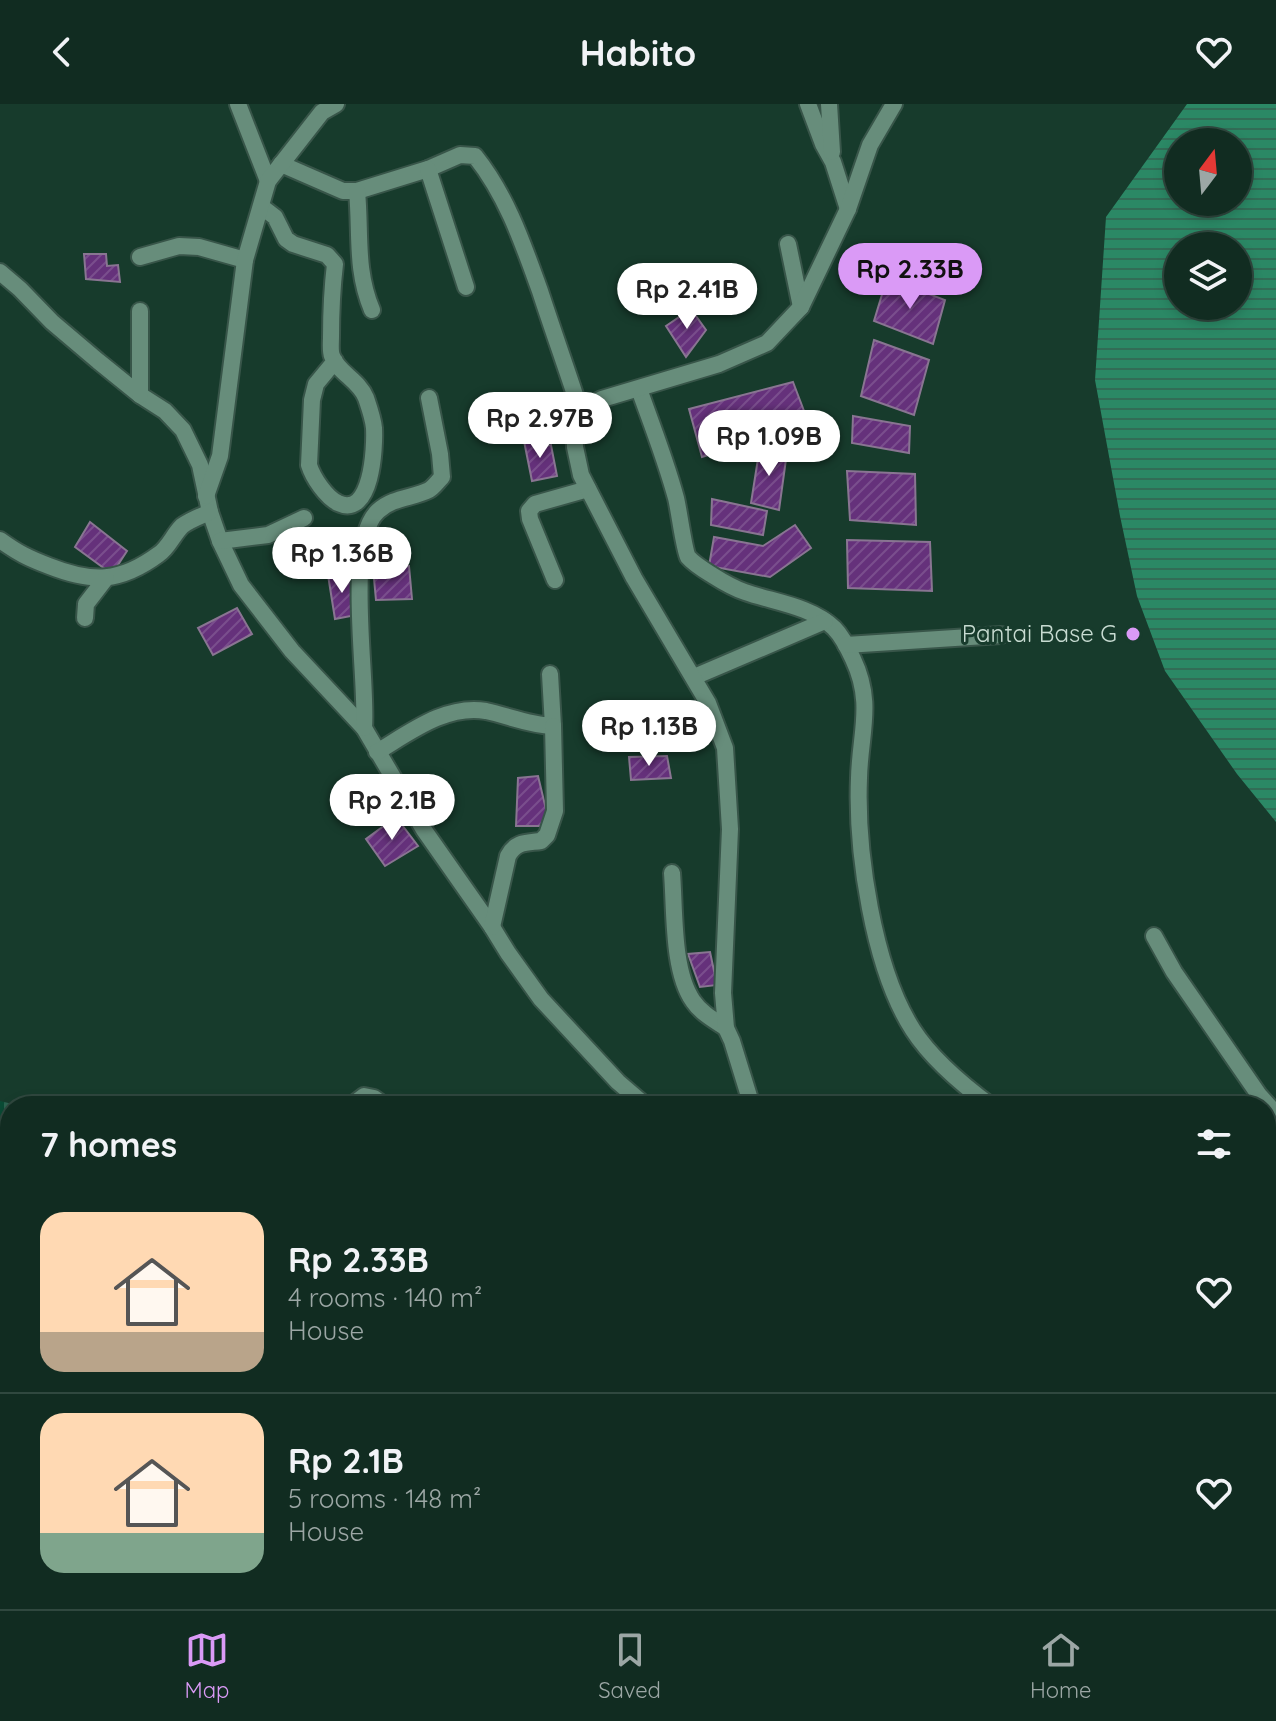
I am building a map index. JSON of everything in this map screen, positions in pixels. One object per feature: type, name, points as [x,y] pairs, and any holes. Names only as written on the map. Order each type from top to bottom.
[{"type":"street","points":[[238,104],[268,181]]},
{"type":"street","points":[[808,104],[833,162],[848,209]]},
{"type":"street","points":[[829,104],[833,162]]},
{"type":"street","points":[[580,410],[602,399],[719,364],[767,343],[801,307],[848,209],[870,145],[894,104]]},
{"type":"street","points":[[0,540],[21,555],[64,572],[88,578],[106,578],[150,561],[169,546],[181,528],[208,504],[220,456],[245,260],[268,181],[326,107]]},
{"type":"street","points":[[281,164],[343,191],[357,191],[428,169],[460,155],[475,156],[506,204],[580,410],[574,426],[581,475],[634,578],[708,703],[725,748],[730,829],[723,993],[726,1028],[749,1096]]},
{"type":"street","points":[[428,169],[466,287]]},
{"type":"street","points":[[357,191],[360,272],[372,310]]},
{"type":"street","points":[[262,207],[275,217],[286,239],[327,255],[335,264],[331,355],[361,388],[373,423],[374,452],[368,483],[362,498],[348,506],[336,502],[312,474],[309,465],[312,400],[316,384],[335,361]]},
{"type":"street","points":[[788,244],[801,307]]},
{"type":"street","points":[[140,257],[179,246],[199,247],[245,260]]},
{"type":"street","points":[[0,272],[52,322],[140,395],[165,411],[183,430],[200,465],[220,541],[241,585],[292,651],[364,728],[424,830],[541,999],[634,1096]]},
{"type":"street","points":[[140,311],[140,395]]},
{"type":"street","points":[[639,389],[675,496],[686,555],[724,583],[825,621],[846,645],[862,680],[865,699],[859,776],[860,834],[869,898],[884,966],[916,1034],[946,1068],[979,1096]]},
{"type":"street","points":[[364,728],[366,706],[359,579],[363,540],[367,526],[378,510],[402,497],[428,491],[442,477],[429,398]]},
{"type":"street","points":[[555,580],[529,511],[535,504],[588,489]]},
{"type":"street","points":[[220,541],[268,535],[304,518]]},
{"type":"street","points":[[85,618],[86,604],[106,578]]},
{"type":"street","points":[[694,677],[825,621]]},
{"type":"street","points":[[846,645],[1001,635]]},
{"type":"street","points":[[492,927],[512,848],[541,841],[547,835],[555,811],[550,674]]},
{"type":"street","points":[[377,752],[438,717],[458,712],[485,711],[537,725],[553,726]]},
{"type":"street","points":[[672,873],[678,958],[683,984],[694,1003],[726,1028]]},
{"type":"street","points":[[1154,936],[1174,972],[1260,1096]]},
{"type":"shaded area","points":[[1187,104],[1276,104],[1276,822],[1237,774],[1165,671],[1137,596],[1095,380],[1106,217],[1164,136],[1164,216],[1252,216],[1252,128],[1170,128]]},
{"type":"building","points":[[84,254],[106,254],[107,266],[118,265],[120,282],[86,279]]},
{"type":"building","points":[[887,278],[945,300],[933,344],[874,321]]},
{"type":"building","points":[[691,309],[706,330],[686,357],[666,326]]},
{"type":"building","points":[[874,340],[929,360],[914,415],[861,396]]},
{"type":"building","points":[[793,382],[809,424],[702,457],[689,409]]},
{"type":"building","points":[[853,416],[910,426],[909,453],[852,443]]},
{"type":"building","points":[[533,434],[536,447],[551,445],[557,476],[532,481],[523,436]]},
{"type":"building","points":[[760,446],[787,452],[779,510],[751,503]]},
{"type":"building","points":[[847,471],[915,474],[916,525],[850,520]]},
{"type":"building","points":[[712,499],[767,511],[763,535],[711,525]]},
{"type":"building","points":[[90,522],[127,551],[112,574],[75,547]]},
{"type":"building","points":[[795,525],[811,548],[770,577],[709,566],[714,537],[763,546]]},
{"type":"building","points":[[847,540],[930,542],[932,591],[848,588]]},
{"type":"building","points":[[409,566],[412,599],[376,600],[373,568]]},
{"type":"building","points":[[351,572],[356,615],[335,619],[328,575]]},
{"type":"building","points":[[237,608],[252,634],[213,655],[198,628]]},
{"type":"building","points":[[667,756],[671,778],[631,780],[629,757]]},
{"type":"building","points":[[538,776],[550,826],[516,826],[518,778]]},
{"type":"building","points":[[396,817],[418,846],[385,866],[366,839]]},
{"type":"building","points":[[710,952],[717,985],[700,987],[688,954]]},
{"type":"place","name":"Pantai Base G","points":[[1133,634]]}]
